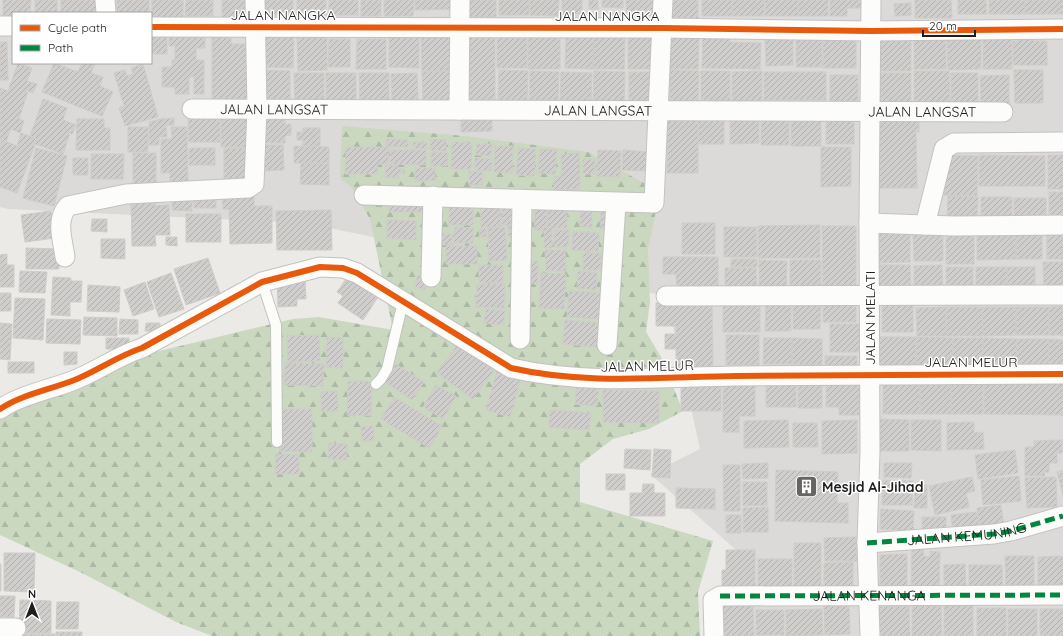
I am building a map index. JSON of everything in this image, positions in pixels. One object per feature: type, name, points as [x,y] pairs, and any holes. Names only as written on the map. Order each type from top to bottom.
[{"type":"street","points":[[105,0],[106,12]]},
{"type":"street","points":[[65,257],[60,224],[62,212],[68,206],[105,197],[126,194],[252,187],[254,184],[257,109],[255,0]]},
{"type":"street","points":[[459,110],[460,0]]},
{"type":"street","points":[[364,195],[654,203],[655,160],[663,28],[663,0]]},
{"type":"street","name":"JALAN MELATI","points":[[870,636],[868,543],[871,296],[869,223],[871,0]]},
{"type":"street","points":[[0,26],[12,26]]},
{"type":"street","name":"JALAN NANGKA","points":[[152,27],[663,28],[871,31],[1063,29]]},
{"type":"street","name":"JALAN LANGSAT","points":[[192,109],[659,109],[1003,112]]},
{"type":"street","points":[[925,225],[944,149],[954,143],[1063,142]]},
{"type":"street","points":[[431,277],[433,196]]},
{"type":"street","points":[[520,339],[522,200]]},
{"type":"street","points":[[607,345],[616,203]]},
{"type":"street","points":[[869,223],[925,225],[1063,225]]},
{"type":"street","name":"JALAN MELUR","points":[[0,409],[10,402],[74,381],[129,352],[142,348],[262,282],[320,267],[343,268],[357,274],[511,368],[540,375],[625,380],[691,377],[870,374],[1063,374]]},
{"type":"street","points":[[666,296],[1063,295]]},
{"type":"street","name":"JALAN KEMUNING","points":[[868,543],[994,534],[1011,531],[1063,516]]},
{"type":"street","name":"JALAN KENANGA","points":[[714,636],[713,600],[717,597],[1063,595]]},
{"type":"lane","points":[[262,282],[276,325],[277,442]]},
{"type":"lane","points":[[376,384],[387,369],[403,302]]},
{"type":"shaded area","points":[[0,0],[1063,0],[1063,636],[733,636],[743,556],[650,474],[700,449],[666,296],[304,223],[8,209],[0,207]]},
{"type":"green space","points":[[342,126],[465,136],[588,152],[660,192],[648,249],[650,302],[646,332],[661,357],[683,411],[649,429],[613,439],[580,464],[580,502],[713,541],[698,592],[700,636],[212,636],[176,622],[80,572],[0,535],[0,418],[47,378],[293,319],[319,317],[393,330],[370,219],[352,188],[340,178]]},
{"type":"building","points":[[3,0],[31,0],[30,12],[12,12],[12,17],[3,17]]},
{"type":"building","points":[[35,0],[57,0],[57,12],[35,12]]},
{"type":"building","points":[[61,0],[99,0],[99,12],[61,12]]},
{"type":"building","points":[[117,0],[149,0],[149,12],[117,12]]},
{"type":"building","points":[[152,0],[183,0],[183,19],[152,19]]},
{"type":"building","points":[[186,0],[213,0],[213,16],[185,16]]},
{"type":"building","points":[[222,0],[250,0],[250,18],[222,18]]},
{"type":"building","points":[[263,0],[293,0],[293,15],[263,15]]},
{"type":"building","points":[[297,0],[326,0],[326,16],[297,16]]},
{"type":"building","points":[[329,0],[358,0],[358,15],[329,15]]},
{"type":"building","points":[[361,0],[381,0],[381,16],[361,16]]},
{"type":"building","points":[[384,0],[414,0],[413,16],[384,16]]},
{"type":"building","points":[[415,0],[453,0],[453,9],[415,10]]},
{"type":"building","points":[[465,0],[496,0],[496,17],[465,17]]},
{"type":"building","points":[[499,0],[529,0],[529,15],[499,15]]},
{"type":"building","points":[[530,0],[559,0],[558,16],[530,15]]},
{"type":"building","points":[[562,0],[582,0],[582,14],[562,14]]},
{"type":"building","points":[[589,0],[598,0],[598,9],[589,9]]},
{"type":"building","points":[[602,0],[623,0],[623,8],[602,7]]},
{"type":"building","points":[[626,0],[656,0],[657,15],[627,16]]},
{"type":"building","points":[[666,0],[698,0],[698,19],[666,19]]},
{"type":"building","points":[[702,0],[732,0],[732,16],[702,16]]},
{"type":"building","points":[[732,0],[764,0],[764,16],[732,16]]},
{"type":"building","points":[[765,0],[798,0],[798,16],[765,16]]},
{"type":"building","points":[[798,0],[828,0],[828,16],[798,16]]},
{"type":"building","points":[[830,0],[864,0],[864,8],[847,8],[847,16],[830,16]]},
{"type":"building","points":[[915,0],[951,0],[952,18],[915,18]]},
{"type":"building","points":[[958,0],[986,0],[987,14],[958,14]]},
{"type":"building","points":[[989,0],[1025,0],[1025,14],[989,14]]},
{"type":"building","points":[[1025,0],[1063,0],[1063,14],[1025,14]]},
{"type":"building","points":[[911,3],[911,15],[895,16],[894,4]]},
{"type":"building","points":[[453,32],[454,71],[422,71],[421,33]]},
{"type":"building","points":[[703,32],[730,33],[729,42],[761,43],[760,69],[702,68]]},
{"type":"building","points":[[1017,32],[1033,32],[1033,41],[1047,41],[1047,65],[1013,65],[1013,41],[1017,41]]},
{"type":"building","points":[[947,33],[981,33],[981,69],[948,70]]},
{"type":"building","points":[[212,35],[231,35],[231,44],[251,44],[251,101],[212,102]]},
{"type":"building","points":[[262,35],[294,36],[293,68],[262,67]]},
{"type":"building","points":[[628,35],[655,35],[655,69],[628,69]]},
{"type":"building","points":[[665,35],[699,36],[698,69],[664,69]]},
{"type":"building","points":[[152,36],[167,36],[167,54],[152,54]]},
{"type":"building","points":[[327,36],[327,70],[298,71],[297,37]]},
{"type":"building","points":[[823,36],[856,36],[856,68],[823,68]]},
{"type":"building","points":[[914,36],[946,36],[946,69],[914,69]]},
{"type":"building","points":[[169,37],[205,37],[205,48],[196,48],[196,60],[204,60],[204,94],[194,94],[194,77],[189,77],[189,94],[175,94],[175,87],[162,87],[162,67],[172,67],[172,60],[175,60],[175,46],[169,46]]},
{"type":"building","points":[[389,37],[419,38],[419,68],[389,67]]},
{"type":"building","points":[[466,37],[495,37],[495,100],[466,101]]},
{"type":"building","points":[[528,37],[560,38],[560,69],[528,69]]},
{"type":"building","points":[[566,37],[594,37],[593,69],[565,68]]},
{"type":"building","points":[[594,37],[625,38],[624,69],[593,69]]},
{"type":"building","points":[[765,37],[793,37],[793,65],[766,66]]},
{"type":"building","points":[[796,37],[822,37],[822,67],[796,67]]},
{"type":"building","points":[[497,38],[527,38],[527,68],[497,68]]},
{"type":"building","points":[[880,38],[911,38],[911,71],[880,71]]},
{"type":"building","points":[[1012,38],[1012,69],[983,69],[983,39]]},
{"type":"building","points":[[329,39],[350,39],[350,67],[328,67]]},
{"type":"building","points":[[357,39],[386,39],[386,69],[356,69]]},
{"type":"building","points":[[0,42],[7,42],[8,80],[0,80]]},
{"type":"building","points":[[18,64],[32,68],[27,81],[37,84],[33,93],[28,91],[19,119],[24,121],[20,133],[11,129],[6,142],[0,140],[0,88],[8,91]]},
{"type":"building","points":[[54,64],[78,72],[82,64],[95,64],[91,73],[103,77],[100,86],[113,92],[102,116],[42,92]]},
{"type":"building","points":[[143,64],[158,117],[125,126],[119,108],[124,106],[114,73],[125,70],[127,76],[133,74],[131,68]]},
{"type":"building","points":[[261,70],[290,71],[290,102],[260,101]]},
{"type":"building","points":[[499,70],[528,71],[527,101],[498,100]]},
{"type":"building","points":[[670,70],[699,71],[698,103],[670,103]]},
{"type":"building","points":[[1014,70],[1043,70],[1043,103],[1015,103]]},
{"type":"building","points":[[422,71],[454,71],[454,101],[423,102]]},
{"type":"building","points":[[530,71],[559,72],[558,101],[529,100]]},
{"type":"building","points":[[594,71],[625,72],[624,104],[593,103]]},
{"type":"building","points":[[701,71],[730,71],[730,101],[701,100]]},
{"type":"building","points":[[762,71],[762,101],[732,101],[732,72]]},
{"type":"building","points":[[914,71],[949,71],[950,103],[914,104]]},
{"type":"building","points":[[561,72],[592,73],[591,103],[560,102]]},
{"type":"building","points":[[629,72],[654,72],[654,101],[629,101]]},
{"type":"building","points":[[764,72],[826,72],[826,100],[764,100]]},
{"type":"building","points":[[294,73],[324,73],[324,102],[295,103]]},
{"type":"building","points":[[326,73],[356,73],[356,102],[326,102]]},
{"type":"building","points":[[359,73],[389,73],[389,102],[360,102]]},
{"type":"building","points":[[417,73],[418,101],[392,102],[391,74]]},
{"type":"building","points":[[880,73],[911,73],[911,106],[880,106]]},
{"type":"building","points":[[951,73],[978,73],[978,105],[951,105]]},
{"type":"building","points":[[830,75],[858,75],[858,104],[830,104]]},
{"type":"building","points":[[1009,75],[1009,104],[981,104],[980,76]]},
{"type":"building","points":[[43,99],[67,108],[63,120],[76,125],[72,134],[70,133],[63,154],[35,144],[37,139],[30,136]]},
{"type":"building","points":[[873,112],[919,112],[919,132],[916,132],[917,188],[876,188]]},
{"type":"building","points":[[220,113],[220,142],[189,142],[188,114]]},
{"type":"building","points":[[667,113],[698,113],[698,173],[667,173]]},
{"type":"building","points":[[761,113],[789,113],[789,145],[761,145]]},
{"type":"building","points":[[285,115],[285,125],[291,124],[291,135],[285,136],[285,143],[262,143],[262,116]]},
{"type":"building","points":[[698,115],[724,115],[724,144],[698,144]]},
{"type":"building","points":[[461,116],[492,116],[492,131],[461,132]]},
{"type":"building","points":[[826,116],[854,116],[854,144],[826,144]]},
{"type":"building","points":[[221,117],[248,117],[249,147],[221,147]]},
{"type":"building","points":[[730,117],[759,117],[759,143],[730,144]]},
{"type":"building","points":[[791,117],[821,117],[821,146],[791,146]]},
{"type":"building","points":[[174,118],[174,125],[166,125],[167,137],[159,137],[159,145],[149,145],[149,122]]},
{"type":"building","points":[[77,119],[104,119],[104,128],[110,128],[110,150],[76,150]]},
{"type":"building","points":[[128,127],[148,127],[148,152],[128,152]]},
{"type":"building","points":[[171,127],[187,127],[188,185],[170,185],[170,173],[161,173],[161,139],[172,139]]},
{"type":"building","points":[[303,128],[320,128],[320,146],[303,146],[303,140],[297,140],[297,132],[303,132]]},
{"type":"building","points":[[21,133],[37,139],[17,193],[0,187],[0,145],[2,140],[17,146]]},
{"type":"building","points":[[387,139],[408,140],[408,147],[386,146]]},
{"type":"building","points":[[431,139],[446,140],[446,151],[430,150]]},
{"type":"building","points":[[413,142],[427,143],[427,149],[413,148]]},
{"type":"building","points":[[452,142],[472,142],[471,169],[451,169]]},
{"type":"building","points":[[477,144],[492,144],[491,156],[476,155]]},
{"type":"building","points":[[258,145],[283,145],[284,170],[258,171]]},
{"type":"building","points":[[294,146],[329,147],[329,163],[294,163]]},
{"type":"building","points":[[495,146],[513,146],[512,173],[494,172]]},
{"type":"building","points":[[346,147],[389,147],[388,164],[378,164],[377,174],[345,174]]},
{"type":"building","points":[[821,147],[851,147],[851,186],[821,187]]},
{"type":"building","points":[[36,148],[67,156],[54,206],[23,198]]},
{"type":"building","points":[[189,148],[215,148],[215,165],[189,165]]},
{"type":"building","points":[[224,148],[250,148],[250,183],[224,184]]},
{"type":"building","points":[[518,148],[536,149],[534,176],[516,175]]},
{"type":"building","points":[[540,149],[557,150],[555,174],[538,173]]},
{"type":"building","points":[[390,150],[426,150],[426,165],[390,164]]},
{"type":"building","points":[[598,150],[621,151],[620,177],[597,176]]},
{"type":"building","points":[[623,150],[648,152],[647,171],[622,170]]},
{"type":"building","points":[[431,152],[448,153],[447,166],[431,166]]},
{"type":"building","points":[[133,153],[156,153],[156,187],[133,188]]},
{"type":"building","points":[[579,153],[580,189],[554,190],[554,177],[562,176],[561,154]]},
{"type":"building","points":[[91,154],[124,154],[123,179],[91,179]]},
{"type":"building","points":[[946,155],[978,156],[977,196],[944,195]]},
{"type":"building","points":[[979,155],[1045,156],[1045,186],[979,186]]},
{"type":"building","points":[[1048,155],[1063,155],[1063,189],[1048,189]]},
{"type":"building","points":[[73,158],[88,158],[88,175],[73,175]]},
{"type":"building","points":[[475,158],[492,159],[491,171],[475,170]]},
{"type":"building","points":[[583,159],[595,159],[595,174],[583,174]]},
{"type":"building","points":[[301,163],[329,164],[329,185],[300,184]]},
{"type":"building","points":[[385,165],[398,166],[398,169],[405,169],[405,173],[399,173],[399,178],[385,177]]},
{"type":"building","points":[[415,168],[435,168],[435,180],[415,181]]},
{"type":"building","points":[[469,171],[482,172],[482,185],[469,185]]},
{"type":"building","points":[[222,191],[254,191],[254,206],[272,206],[272,243],[230,244],[229,209],[223,209]]},
{"type":"building","points":[[1049,192],[1063,192],[1063,222],[1049,222]]},
{"type":"building","points":[[194,195],[216,196],[216,208],[194,208]]},
{"type":"building","points":[[948,196],[978,197],[977,223],[947,221]]},
{"type":"building","points":[[155,197],[155,206],[169,205],[170,235],[155,235],[156,246],[132,246],[131,198]]},
{"type":"building","points":[[981,197],[1012,197],[1012,223],[981,223]]},
{"type":"building","points":[[1014,198],[1046,198],[1046,223],[1014,222]]},
{"type":"building","points":[[172,199],[192,199],[192,211],[172,210]]},
{"type":"building","points":[[389,200],[424,200],[424,212],[389,212]]},
{"type":"building","points":[[481,201],[501,201],[501,227],[481,227]]},
{"type":"building","points":[[503,201],[519,202],[517,238],[508,237],[509,225],[502,225]]},
{"type":"building","points":[[449,207],[473,207],[473,225],[449,225]]},
{"type":"building","points":[[547,207],[567,207],[567,228],[552,228],[552,248],[544,248],[544,232],[547,232]]},
{"type":"building","points":[[580,207],[592,207],[592,227],[580,227]]},
{"type":"building","points":[[535,209],[547,209],[547,231],[534,230]]},
{"type":"building","points":[[601,209],[609,210],[607,229],[600,229]]},
{"type":"building","points":[[331,210],[332,250],[277,250],[276,211]]},
{"type":"building","points":[[51,211],[55,238],[25,242],[21,215]]},
{"type":"building","points":[[186,214],[221,214],[221,242],[186,242]]},
{"type":"building","points":[[92,219],[107,219],[107,232],[91,231]]},
{"type":"building","points":[[387,220],[416,221],[416,240],[387,238]]},
{"type":"building","points":[[682,223],[715,223],[715,254],[682,254]]},
{"type":"building","points":[[820,225],[820,258],[758,258],[758,226]]},
{"type":"building","points":[[822,226],[856,226],[856,290],[823,290]]},
{"type":"building","points":[[455,227],[473,228],[473,243],[454,243]]},
{"type":"building","points":[[505,227],[507,260],[489,261],[488,228]]},
{"type":"building","points":[[724,227],[756,227],[757,257],[724,257]]},
{"type":"building","points":[[875,227],[910,227],[910,262],[876,263]]},
{"type":"building","points":[[480,228],[487,229],[486,237],[479,237]]},
{"type":"building","points":[[555,230],[569,230],[568,247],[554,247]]},
{"type":"building","points":[[1047,230],[1063,230],[1063,259],[1047,259]]},
{"type":"building","points":[[573,232],[599,233],[598,251],[572,250]]},
{"type":"building","points":[[1016,232],[1042,232],[1042,259],[1016,259]]},
{"type":"building","points":[[1016,232],[1016,259],[977,260],[977,233]]},
{"type":"building","points":[[440,234],[452,234],[452,245],[440,245]]},
{"type":"building","points":[[913,234],[943,234],[943,261],[914,261]]},
{"type":"building","points":[[946,235],[974,235],[974,264],[946,264]]},
{"type":"building","points":[[166,237],[177,237],[177,246],[166,245]]},
{"type":"building","points":[[101,239],[125,239],[125,259],[101,258]]},
{"type":"building","points":[[446,246],[477,246],[477,264],[446,264]]},
{"type":"building","points":[[26,248],[60,249],[59,269],[26,269]]},
{"type":"building","points":[[545,250],[565,250],[566,271],[546,271]]},
{"type":"building","points":[[583,253],[601,253],[601,270],[583,270]]},
{"type":"building","points":[[7,254],[7,265],[14,265],[14,287],[0,287],[0,255]]},
{"type":"building","points":[[663,257],[718,257],[718,290],[677,291],[676,274],[663,274]]},
{"type":"building","points":[[208,258],[220,293],[186,305],[174,269]]},
{"type":"building","points":[[731,259],[757,259],[757,267],[731,267]]},
{"type":"building","points":[[759,260],[787,261],[786,290],[759,290]]},
{"type":"building","points":[[790,260],[821,260],[821,291],[790,290]]},
{"type":"building","points":[[529,261],[538,261],[538,284],[529,283]]},
{"type":"building","points":[[1043,262],[1063,262],[1063,292],[1044,292]]},
{"type":"building","points":[[479,265],[503,265],[503,283],[479,282]]},
{"type":"building","points":[[878,265],[910,265],[911,293],[878,293]]},
{"type":"building","points":[[942,265],[943,294],[914,294],[914,266]]},
{"type":"building","points":[[946,267],[973,267],[973,292],[946,293]]},
{"type":"building","points":[[976,267],[1007,267],[1007,291],[976,292]]},
{"type":"building","points":[[1007,267],[1035,267],[1035,292],[1007,292]]},
{"type":"building","points":[[725,268],[756,268],[757,289],[725,289]]},
{"type":"building","points":[[20,271],[47,272],[45,293],[19,292]]},
{"type":"building","points":[[578,271],[597,273],[596,290],[577,288]]},
{"type":"building","points":[[171,273],[184,309],[159,317],[147,282]]},
{"type":"building","points":[[541,273],[566,274],[564,309],[539,308]]},
{"type":"building","points":[[418,275],[430,279],[425,290],[414,286]]},
{"type":"building","points":[[348,276],[378,297],[363,320],[338,303],[343,296],[337,292]]},
{"type":"building","points":[[53,277],[71,278],[71,281],[82,281],[81,302],[70,302],[70,316],[51,315]]},
{"type":"building","points":[[277,280],[305,280],[306,299],[297,299],[297,306],[278,307]]},
{"type":"building","points":[[145,282],[154,309],[133,316],[124,290]]},
{"type":"building","points":[[477,284],[505,284],[504,308],[476,307]]},
{"type":"building","points":[[88,285],[120,287],[119,312],[87,311]]},
{"type":"building","points":[[569,291],[604,293],[602,319],[567,317]]},
{"type":"building","points":[[0,293],[11,293],[11,311],[0,311]]},
{"type":"building","points":[[15,298],[45,299],[43,340],[13,338]]},
{"type":"building","points":[[723,300],[760,301],[760,332],[723,332]]},
{"type":"building","points":[[823,302],[856,302],[856,322],[823,322]]},
{"type":"building","points":[[656,303],[712,303],[713,369],[676,369],[676,349],[665,349],[665,334],[676,334],[676,326],[656,326]]},
{"type":"building","points":[[793,304],[821,305],[820,329],[793,329]]},
{"type":"building","points":[[882,304],[913,304],[913,332],[882,332]]},
{"type":"building","points":[[766,305],[791,306],[791,331],[765,331]]},
{"type":"building","points":[[1063,306],[1063,335],[1049,335],[1049,307]]},
{"type":"building","points":[[946,307],[982,307],[983,336],[946,336]]},
{"type":"building","points":[[946,307],[946,336],[917,336],[916,308]]},
{"type":"building","points":[[982,307],[1016,307],[1016,335],[983,336]]},
{"type":"building","points":[[1016,307],[1049,307],[1049,335],[1016,335]]},
{"type":"building","points":[[486,309],[505,311],[503,325],[484,323]]},
{"type":"building","points":[[84,317],[117,318],[117,336],[83,335]]},
{"type":"building","points":[[47,319],[81,320],[80,344],[46,343]]},
{"type":"building","points":[[120,319],[138,320],[138,334],[119,334]]},
{"type":"building","points":[[565,320],[600,323],[598,347],[563,344]]},
{"type":"building","points":[[0,323],[12,324],[10,360],[0,359]]},
{"type":"building","points":[[146,323],[160,323],[160,332],[145,331]]},
{"type":"building","points":[[830,324],[860,324],[860,352],[830,352]]},
{"type":"building","points":[[319,335],[320,361],[288,362],[287,336]]},
{"type":"building","points":[[726,335],[759,335],[759,365],[726,365]]},
{"type":"building","points":[[327,337],[343,338],[343,368],[326,367]]},
{"type":"building","points":[[879,337],[916,337],[916,368],[879,367]]},
{"type":"building","points":[[916,337],[953,338],[952,369],[916,368]]},
{"type":"building","points":[[106,338],[129,338],[129,349],[106,349]]},
{"type":"building","points":[[764,338],[792,338],[792,364],[763,364]]},
{"type":"building","points":[[792,338],[822,339],[822,365],[792,364]]},
{"type":"building","points":[[953,338],[983,338],[982,369],[952,369]]},
{"type":"building","points":[[983,338],[1017,339],[1016,369],[982,369]]},
{"type":"building","points":[[1017,339],[1049,339],[1048,370],[1016,369]]},
{"type":"building","points":[[1049,339],[1063,340],[1063,370],[1048,370]]},
{"type":"building","points":[[458,344],[494,370],[473,399],[437,373]]},
{"type":"building","points":[[64,352],[77,352],[77,364],[64,365]]},
{"type":"building","points":[[825,356],[857,356],[857,366],[825,366]]},
{"type":"building","points":[[8,362],[34,362],[34,373],[8,373]]},
{"type":"building","points":[[285,363],[324,364],[323,386],[284,385]]},
{"type":"building","points":[[396,364],[424,382],[412,400],[385,382]]},
{"type":"building","points":[[497,371],[521,377],[510,417],[486,410]]},
{"type":"building","points":[[766,380],[796,380],[796,407],[766,407]]},
{"type":"building","points":[[826,380],[860,380],[860,415],[839,415],[839,407],[826,407]]},
{"type":"building","points":[[348,381],[372,382],[371,416],[347,415]]},
{"type":"building","points":[[798,381],[822,381],[822,408],[798,408]]},
{"type":"building","points":[[984,381],[1063,383],[1063,415],[984,414]]},
{"type":"building","points":[[883,382],[920,382],[920,414],[883,414]]},
{"type":"building","points":[[920,382],[951,382],[951,414],[920,414]]},
{"type":"building","points":[[951,382],[983,382],[983,414],[951,414]]},
{"type":"building","points":[[721,383],[721,411],[681,411],[681,384]]},
{"type":"building","points":[[577,384],[599,385],[597,406],[575,404]]},
{"type":"building","points":[[723,384],[755,384],[755,416],[739,416],[739,432],[723,432]]},
{"type":"building","points":[[436,385],[456,396],[443,419],[423,407]]},
{"type":"building","points":[[603,390],[659,391],[659,423],[603,422]]},
{"type":"building","points":[[337,391],[338,411],[321,411],[321,392]]},
{"type":"building","points":[[394,397],[442,426],[429,448],[381,419]]},
{"type":"building","points":[[280,409],[312,409],[312,452],[280,451]]},
{"type":"building","points":[[550,410],[591,413],[589,430],[549,427]]},
{"type":"building","points":[[878,419],[909,420],[909,451],[878,451]]},
{"type":"building","points":[[788,420],[789,447],[744,448],[744,421]]},
{"type":"building","points":[[857,420],[857,453],[822,454],[822,421]]},
{"type":"building","points":[[911,420],[941,420],[941,451],[911,450]]},
{"type":"building","points":[[974,422],[974,433],[983,432],[984,449],[947,450],[947,423]]},
{"type":"building","points":[[793,423],[817,423],[818,447],[793,447]]},
{"type":"building","points":[[373,426],[374,440],[362,441],[361,427]]},
{"type":"building","points":[[1062,440],[1062,453],[1057,453],[1057,463],[1049,463],[1049,472],[1044,472],[1045,476],[1025,476],[1025,447],[1034,447],[1034,441]]},
{"type":"building","points":[[329,443],[347,444],[346,460],[328,459]]},
{"type":"building","points":[[625,449],[651,450],[650,470],[624,468]]},
{"type":"building","points":[[654,449],[671,450],[670,478],[652,477]]},
{"type":"building","points":[[1015,450],[1018,473],[978,479],[975,455]]},
{"type":"building","points":[[276,454],[299,455],[299,474],[275,474]]},
{"type":"building","points":[[768,463],[768,478],[743,479],[742,464]]},
{"type":"building","points":[[884,463],[912,463],[911,478],[884,477]]},
{"type":"building","points":[[723,465],[740,465],[740,511],[724,511]]},
{"type":"building","name":"Mesjid Al-Jihad","points":[[776,470],[838,472],[837,503],[848,503],[848,523],[775,521]]},
{"type":"building","points":[[1063,470],[1063,496],[1057,472]]},
{"type":"building","points":[[606,474],[625,474],[625,490],[606,490]]},
{"type":"building","points":[[1019,476],[1021,501],[983,505],[981,480]]},
{"type":"building","points":[[972,477],[975,491],[966,493],[969,507],[935,515],[929,486]]},
{"type":"building","points":[[1056,477],[1057,507],[1027,508],[1025,478]]},
{"type":"building","points":[[883,480],[913,481],[912,505],[882,505]]},
{"type":"building","points":[[743,482],[767,482],[767,505],[743,506]]},
{"type":"building","points":[[643,484],[654,484],[654,493],[665,493],[665,516],[630,516],[630,493],[642,493]]},
{"type":"building","points":[[915,485],[927,485],[927,508],[914,508]]},
{"type":"building","points":[[676,488],[715,489],[715,509],[676,508]]},
{"type":"building","points":[[1001,505],[1004,526],[980,529],[977,508]]},
{"type":"building","points":[[768,507],[768,532],[743,532],[743,508]]},
{"type":"building","points":[[881,509],[914,511],[913,531],[880,529]]},
{"type":"building","points":[[977,512],[979,530],[953,533],[951,515]]},
{"type":"building","points":[[726,515],[741,515],[741,533],[726,533]]},
{"type":"building","points":[[922,517],[946,517],[946,531],[922,531]]},
{"type":"building","points":[[856,537],[857,561],[825,561],[824,538]]},
{"type":"building","points":[[794,543],[821,543],[821,590],[794,591]]},
{"type":"building","points":[[912,546],[924,546],[923,556],[930,557],[930,551],[940,552],[939,592],[911,591]]},
{"type":"building","points":[[726,550],[755,550],[755,594],[722,594],[722,570],[726,570]]},
{"type":"building","points":[[4,553],[35,553],[34,592],[4,591]]},
{"type":"building","points":[[907,554],[907,589],[880,589],[880,555]]},
{"type":"building","points":[[1005,556],[1034,556],[1034,591],[1006,592]]},
{"type":"building","points":[[1063,556],[1063,591],[1038,591],[1038,557]]},
{"type":"building","points":[[758,559],[792,559],[792,593],[758,593]]},
{"type":"building","points":[[853,562],[853,591],[824,592],[824,563]]},
{"type":"building","points":[[1,564],[1,591],[0,591]]},
{"type":"building","points":[[965,564],[966,591],[944,591],[944,565]]},
{"type":"building","points":[[969,565],[1002,565],[1003,591],[969,592]]},
{"type":"building","points":[[0,596],[15,596],[14,617],[0,617]]},
{"type":"building","points":[[20,600],[51,601],[51,633],[19,633]]},
{"type":"building","points":[[57,602],[79,602],[78,629],[56,629]]},
{"type":"building","points":[[719,605],[753,605],[754,636],[719,636]]},
{"type":"building","points":[[944,605],[973,605],[973,636],[944,636]]},
{"type":"building","points":[[824,606],[849,606],[850,634],[825,635]]},
{"type":"building","points":[[909,606],[910,636],[878,636],[877,607]]},
{"type":"building","points":[[912,606],[941,606],[942,636],[912,636]]},
{"type":"building","points":[[977,608],[1006,608],[1006,636],[977,636]]},
{"type":"building","points":[[822,609],[823,635],[786,636],[786,610]]},
{"type":"building","points":[[1008,609],[1037,609],[1037,636],[1008,636]]},
{"type":"building","points":[[1040,609],[1063,609],[1063,636],[1040,636]]},
{"type":"building","points":[[756,610],[784,610],[784,635],[756,635]]},
{"type":"building","points":[[56,632],[82,632],[82,636],[56,636]]},
{"type":"building","points":[[18,634],[37,634],[37,636],[18,636]]},
{"type":"building","points":[[37,634],[55,634],[55,636],[37,636]]},
{"type":"marked path","points":[[867,543],[994,534],[1011,531],[1063,516]]},
{"type":"marked path","points":[[720,596],[1063,595]]},
{"type":"cycle path","points":[[152,27],[663,28],[871,31],[1063,29]]},
{"type":"cycle path","points":[[0,409],[26,396],[81,377],[124,355],[142,348],[262,282],[320,267],[343,268],[357,273],[511,368],[539,373],[567,377],[623,379],[736,376],[1063,374]]},
{"type":"place","name":"Mesjid Al-Jihad","points":[[807,487]]}]
